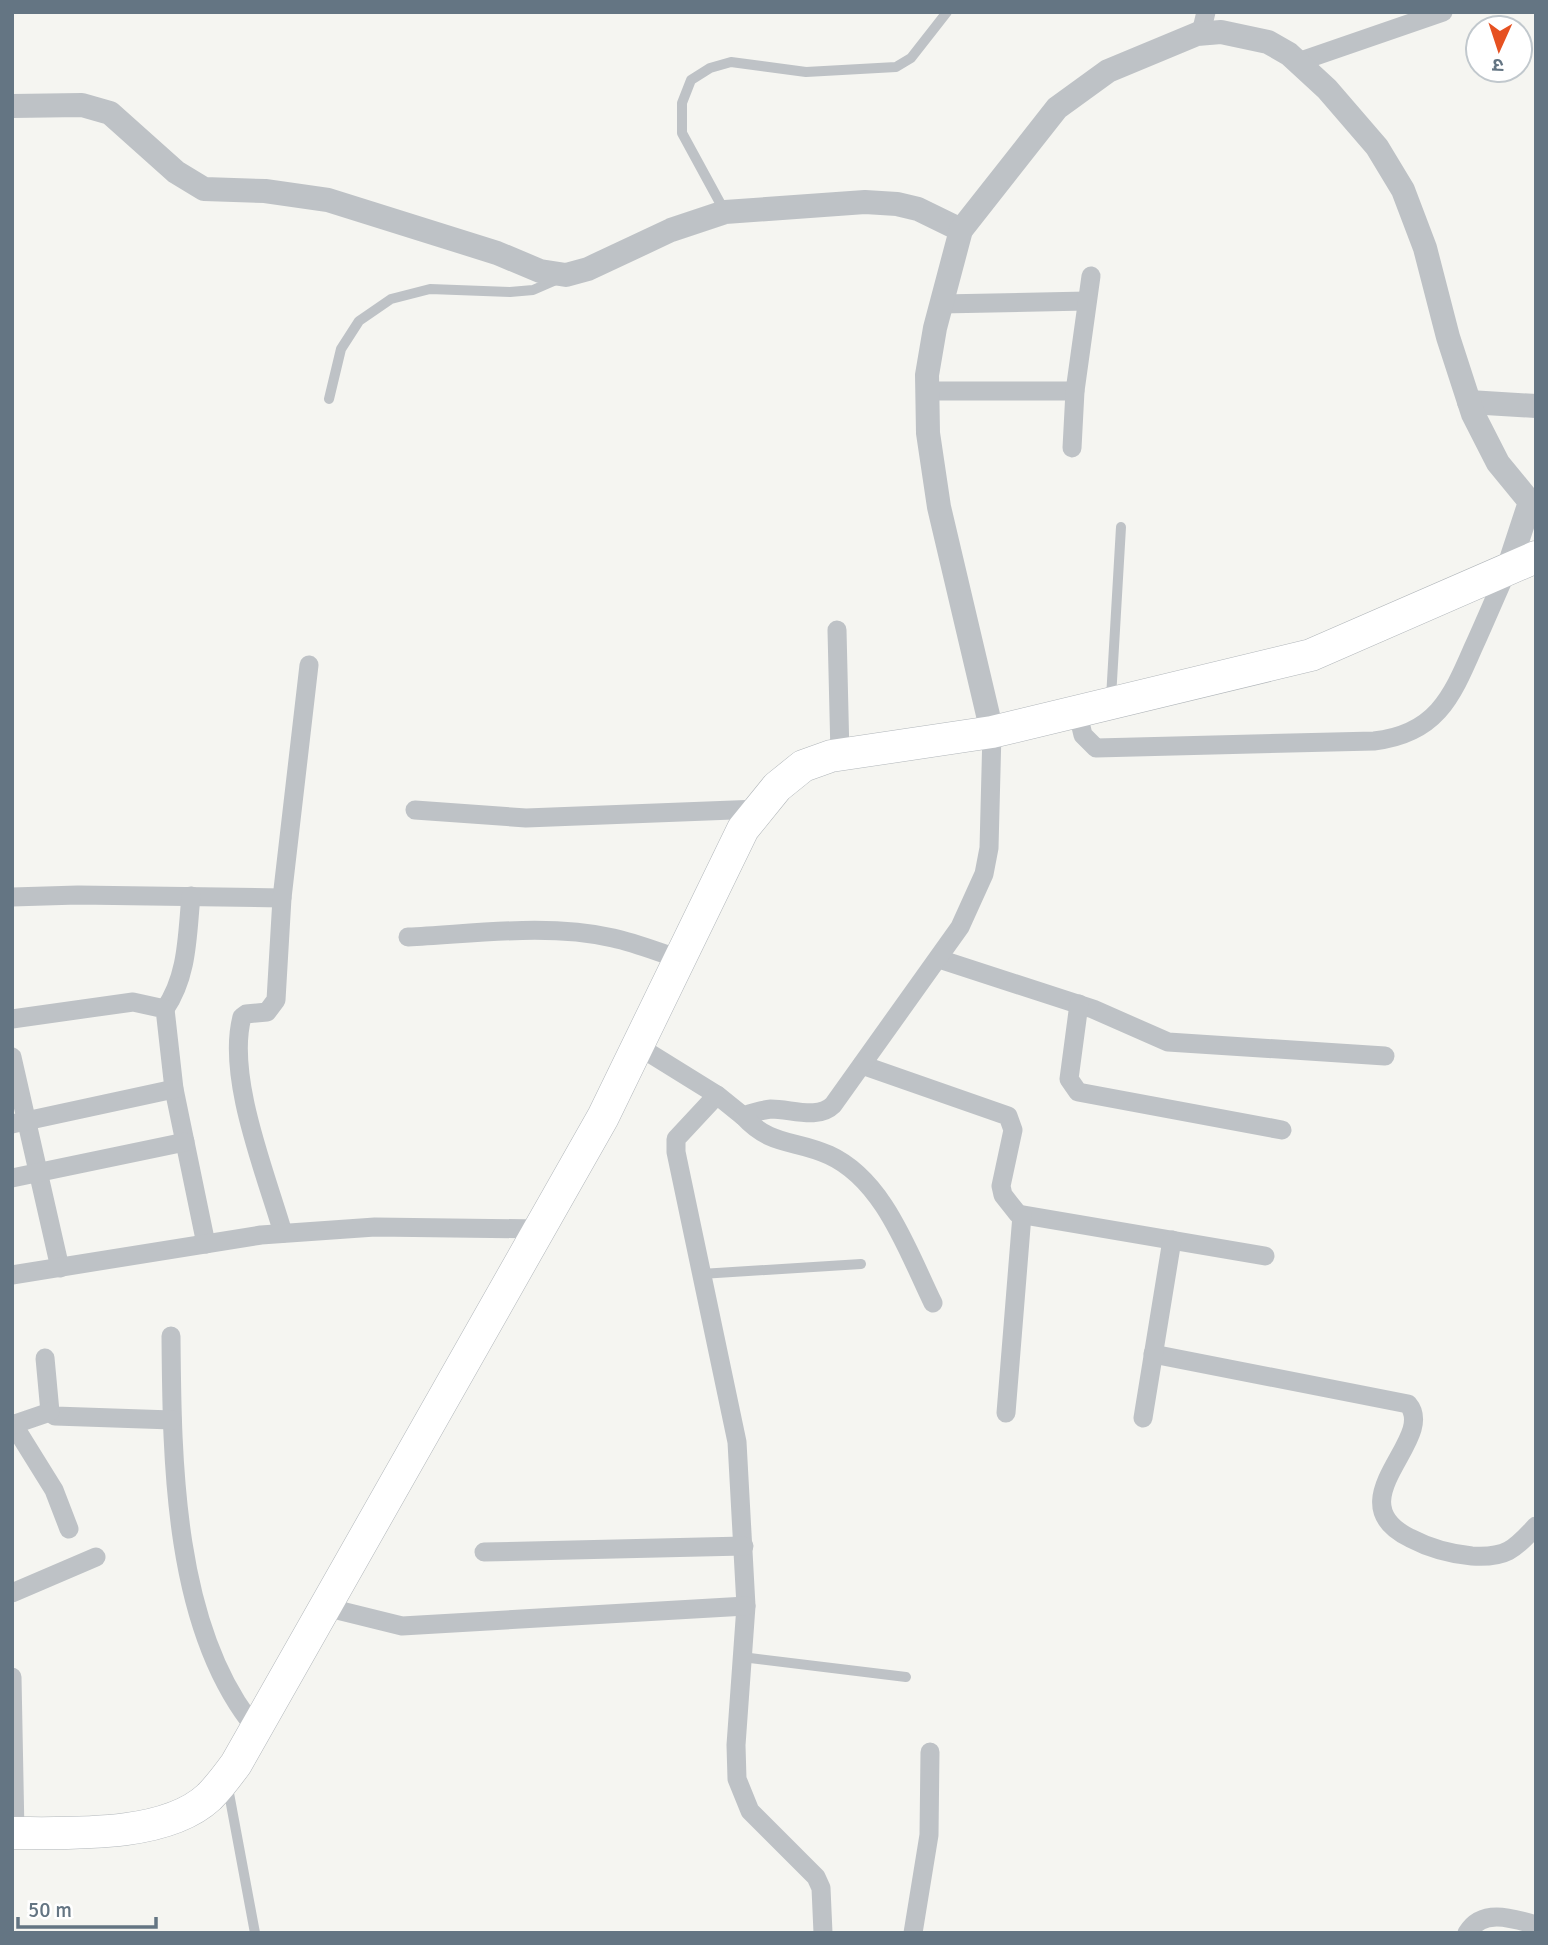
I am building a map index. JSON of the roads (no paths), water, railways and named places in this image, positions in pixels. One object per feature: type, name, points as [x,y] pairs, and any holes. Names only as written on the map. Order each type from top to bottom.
[{"type":"main road","points":[[14,1833],[67,1833],[162,1824],[208,1798],[225,1777],[256,1729],[326,1607],[603,1117],[743,829],[777,787],[803,766],[840,755],[992,733],[1311,655],[1522,563]]},
{"type":"street","points":[[1298,62],[1443,12]]},
{"type":"street","points":[[743,1116],[771,1110],[826,1112],[939,959],[960,927],[984,874],[989,848],[992,733],[939,507],[928,433],[927,391],[941,304],[961,230],[1057,108],[1108,71],[1204,23],[1221,32],[1268,42],[1298,62],[1327,89],[1377,147],[1403,190],[1425,248],[1469,402],[1498,463],[1533,496],[1522,563],[1449,701],[1421,726],[1395,737],[1374,741],[1096,748],[1083,735],[1078,714]]},
{"type":"street","points":[[12,106],[82,106],[110,113],[176,172],[204,189],[265,191],[328,200],[497,253],[540,271],[566,275],[588,269],[671,230],[725,212],[865,202],[897,204],[918,209],[961,230]]},
{"type":"street","points":[[1072,448],[1075,391],[1091,276]]},
{"type":"street","points":[[941,304],[1087,301]]},
{"type":"street","points":[[927,391],[1075,391]]},
{"type":"street","points":[[1469,402],[1536,406]]},
{"type":"street","points":[[838,630],[840,755]]},
{"type":"street","points":[[283,1233],[242,1090],[237,1056],[242,1017],[246,1014],[267,1012],[276,1000],[282,898],[309,665]]},
{"type":"street","points":[[415,810],[563,818],[760,809]]},
{"type":"street","points":[[191,896],[183,973],[176,992],[165,1009],[174,1089],[206,1244]]},
{"type":"street","points":[[12,897],[282,898]]},
{"type":"street","points":[[408,937],[577,933],[613,938],[680,959]]},
{"type":"street","points":[[939,959],[1079,1004],[1168,1042],[1385,1056]]},
{"type":"street","points":[[12,1018],[133,1002],[165,1009]]},
{"type":"street","points":[[1079,1004],[1069,1079],[1078,1092],[1282,1129]]},
{"type":"street","points":[[638,1046],[717,1095],[743,1116],[754,1129],[771,1139],[801,1144],[832,1156],[859,1176],[874,1191],[933,1303]]},
{"type":"street","points":[[12,1057],[19,1122],[38,1172],[60,1268]]},
{"type":"street","points":[[862,1065],[1008,1116],[1013,1130],[1001,1186],[1009,1203],[1022,1215],[1265,1256]]},
{"type":"street","points":[[19,1122],[174,1089]]},
{"type":"street","points":[[717,1095],[676,1139],[700,1274],[737,1442],[746,1606],[736,1745],[737,1779],[750,1811],[816,1877],[821,1888],[823,1933]]},
{"type":"street","points":[[12,1178],[185,1142]]},
{"type":"street","points":[[1006,1413],[1022,1215]]},
{"type":"street","points":[[12,1275],[283,1233],[375,1227],[540,1229]]},
{"type":"street","points":[[1143,1418],[1172,1240]]},
{"type":"street","points":[[172,1336],[172,1420],[187,1578],[219,1674],[234,1702],[256,1729]]},
{"type":"street","points":[[1153,1354],[1408,1404],[1414,1413],[1412,1425],[1391,1470],[1381,1505],[1388,1523],[1415,1541],[1440,1550],[1490,1557],[1507,1554],[1536,1526]]},
{"type":"street","points":[[45,1358],[50,1412]]},
{"type":"street","points":[[69,1529],[54,1490],[13,1424],[50,1412],[65,1417],[172,1420]]},
{"type":"street","points":[[484,1552],[744,1546]]},
{"type":"street","points":[[12,1593],[96,1557]]},
{"type":"street","points":[[326,1607],[402,1626],[746,1606]]},
{"type":"street","points":[[12,1677],[14,1833]]},
{"type":"street","points":[[913,1933],[929,1835],[930,1752]]},
{"type":"street","points":[[1467,1933],[1473,1923],[1491,1916],[1536,1925]]},
{"type":"lane","points":[[725,212],[682,133],[682,103],[691,80],[710,68],[731,62],[806,72],[896,67],[911,58],[947,12]]},
{"type":"lane","points":[[329,399],[341,349],[359,321],[391,299],[430,289],[510,292],[533,290],[566,275]]},
{"type":"lane","points":[[1110,706],[1121,527]]},
{"type":"lane","points":[[700,1274],[861,1264]]},
{"type":"lane","points":[[741,1657],[906,1677]]},
{"type":"lane","points":[[225,1777],[255,1933]]}]
